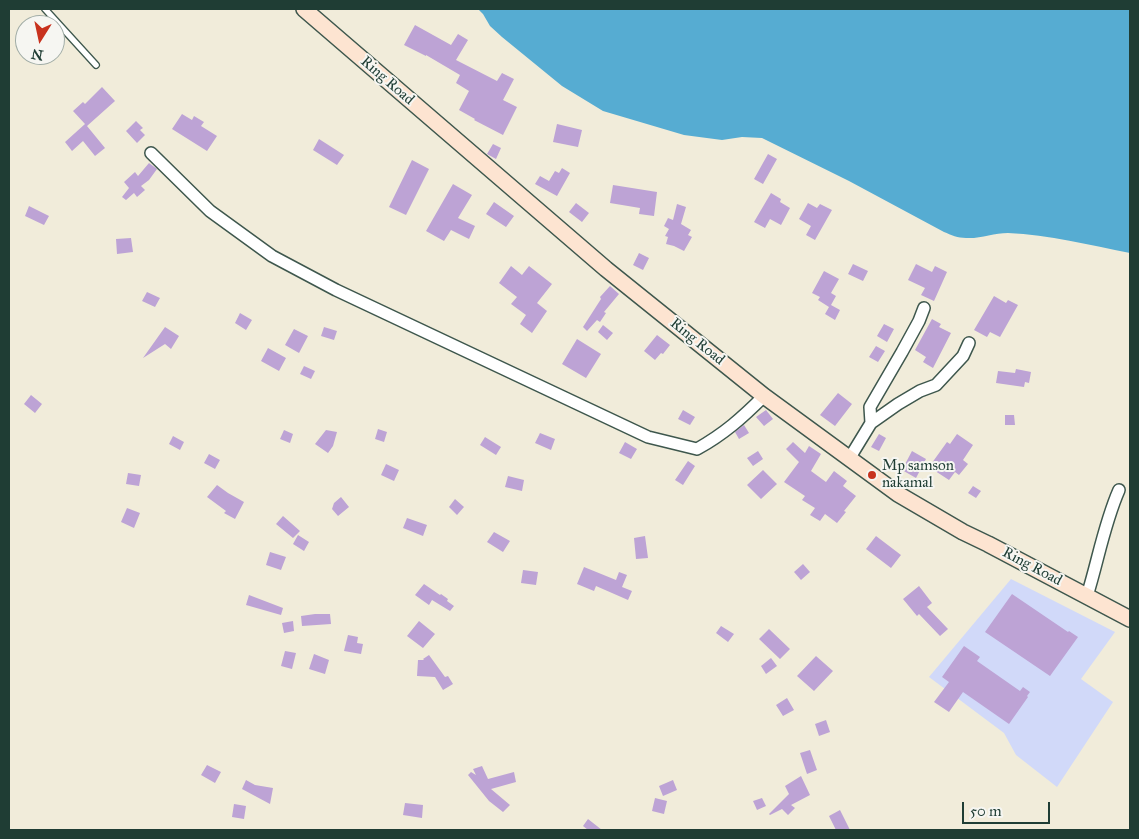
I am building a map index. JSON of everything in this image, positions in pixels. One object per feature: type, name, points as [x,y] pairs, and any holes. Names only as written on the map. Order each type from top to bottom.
[{"type":"main road","name":"Ring Road","points":[[304,9],[606,269],[764,396],[898,494],[943,521],[1130,619]]},
{"type":"street","points":[[151,153],[210,211],[272,256],[336,290],[648,437],[697,449],[716,439],[741,419],[764,396]]},
{"type":"street","points":[[872,424],[870,407],[919,321],[924,308]]},
{"type":"street","points":[[849,458],[872,424],[898,404],[920,391],[936,385],[963,356],[969,343]]},
{"type":"street","points":[[1087,596],[1110,510],[1119,490]]},
{"type":"lane","points":[[45,9],[96,65]]},
{"type":"shaded area","points":[[1011,579],[1115,632],[1081,679],[1113,702],[1057,787],[1016,755],[1004,733],[929,677]]},
{"type":"water","points":[[478,9],[1130,9],[1130,253],[1023,234],[1003,233],[971,238],[957,237],[762,138],[742,137],[722,140],[684,135],[603,111],[562,86],[490,26]]},
{"type":"building","points":[[415,25],[451,45],[458,34],[468,40],[456,60],[497,81],[502,73],[514,79],[503,100],[517,107],[503,135],[459,110],[469,91],[456,83],[460,75],[426,55],[404,45]]},
{"type":"building","points":[[102,87],[115,101],[87,126],[105,148],[95,156],[83,141],[72,151],[65,142],[85,124],[73,111],[83,102],[85,104]]},
{"type":"building","points":[[182,114],[192,120],[194,116],[204,122],[201,126],[217,136],[207,151],[172,129]]},
{"type":"building","points":[[136,121],[143,128],[140,130],[145,135],[137,143],[126,131]]},
{"type":"building","points":[[557,124],[582,130],[578,147],[553,142]]},
{"type":"building","points":[[319,139],[344,155],[337,165],[313,150]]},
{"type":"building","points":[[493,144],[501,148],[496,159],[487,154]]},
{"type":"building","points":[[768,154],[777,159],[763,184],[754,179]]},
{"type":"building","points":[[412,160],[429,169],[406,215],[389,207]]},
{"type":"building","points":[[149,163],[157,169],[149,180],[141,186],[145,190],[137,197],[134,193],[126,200],[122,197],[129,188],[124,182],[135,172],[138,176]]},
{"type":"building","points":[[562,168],[570,173],[557,196],[535,184],[540,176],[549,181],[555,171],[559,173]]},
{"type":"building","points":[[453,184],[472,195],[458,218],[475,226],[469,239],[451,230],[444,241],[426,231]]},
{"type":"building","points":[[613,185],[657,192],[654,216],[639,214],[640,208],[610,203]]},
{"type":"building","points":[[771,193],[790,208],[781,225],[770,219],[765,228],[754,222]]},
{"type":"building","points":[[494,202],[514,216],[506,227],[486,214]]},
{"type":"building","points":[[576,203],[589,213],[582,222],[569,212]]},
{"type":"building","points":[[808,203],[817,208],[820,204],[832,210],[815,240],[806,235],[811,226],[799,219]]},
{"type":"building","points":[[677,204],[686,207],[681,224],[691,230],[688,235],[692,237],[684,251],[666,244],[668,237],[665,236],[669,229],[664,226],[668,218],[673,220]]},
{"type":"building","points":[[29,206],[49,216],[44,225],[25,216]]},
{"type":"building","points":[[131,238],[133,252],[117,254],[116,239]]},
{"type":"building","points":[[639,253],[649,258],[643,270],[633,265]]},
{"type":"building","points":[[853,264],[868,271],[863,281],[848,274]]},
{"type":"building","points":[[916,264],[932,272],[935,266],[947,272],[934,301],[921,295],[925,288],[908,280]]},
{"type":"building","points":[[511,266],[522,275],[529,266],[552,284],[537,303],[547,311],[532,333],[520,324],[526,315],[511,304],[517,297],[499,283]]},
{"type":"building","points":[[824,271],[839,279],[831,293],[836,296],[831,305],[840,310],[835,320],[825,314],[829,307],[818,300],[820,297],[812,293]]},
{"type":"building","points":[[610,286],[619,294],[604,312],[606,313],[600,322],[597,320],[587,331],[583,327],[601,299],[600,297]]},
{"type":"building","points":[[147,292],[160,298],[155,307],[142,301]]},
{"type":"building","points":[[994,296],[1006,303],[1008,300],[1018,305],[1000,337],[990,332],[987,337],[974,330]]},
{"type":"building","points":[[240,313],[252,320],[246,330],[235,323]]},
{"type":"building","points":[[932,319],[941,324],[939,327],[951,333],[933,368],[923,362],[926,357],[915,350]]},
{"type":"building","points":[[884,324],[894,329],[887,342],[877,336]]},
{"type":"building","points":[[603,325],[613,333],[607,340],[598,332]]},
{"type":"building","points":[[165,327],[179,336],[171,349],[165,344],[143,358]]},
{"type":"building","points":[[324,327],[337,331],[334,340],[321,336]]},
{"type":"building","points":[[294,329],[308,336],[299,353],[285,345]]},
{"type":"building","points":[[657,335],[670,345],[655,360],[644,351]]},
{"type":"building","points":[[577,339],[601,354],[586,378],[562,364]]},
{"type":"building","points":[[876,346],[885,351],[878,362],[869,357]]},
{"type":"building","points":[[268,348],[286,358],[279,371],[261,361]]},
{"type":"building","points":[[304,366],[315,371],[311,379],[300,374]]},
{"type":"building","points":[[1016,369],[1031,372],[1029,383],[1025,382],[1024,387],[996,383],[998,371],[1015,373]]},
{"type":"building","points":[[838,393],[852,404],[835,426],[820,415]]},
{"type":"building","points":[[31,395],[42,404],[35,413],[24,404]]},
{"type":"building","points":[[683,410],[695,417],[690,425],[678,419]]},
{"type":"building","points":[[766,410],[773,419],[764,426],[756,417]]},
{"type":"building","points":[[1005,415],[1014,415],[1015,425],[1005,425]]},
{"type":"building","points":[[744,425],[749,433],[739,439],[735,432]]},
{"type":"building","points":[[378,429],[387,432],[384,442],[375,439]]},
{"type":"building","points":[[284,430],[293,434],[290,443],[280,439]]},
{"type":"building","points":[[326,430],[337,432],[333,446],[328,453],[315,444]]},
{"type":"building","points":[[540,433],[555,439],[551,450],[535,443]]},
{"type":"building","points":[[879,434],[886,438],[879,451],[871,447]]},
{"type":"building","points":[[957,434],[973,445],[963,460],[968,464],[959,475],[955,472],[949,480],[929,467],[947,442],[950,444]]},
{"type":"building","points":[[173,436],[184,442],[180,450],[169,444]]},
{"type":"building","points":[[485,437],[501,447],[496,455],[480,445]]},
{"type":"building","points":[[625,442],[637,449],[631,459],[619,453]]},
{"type":"building","points":[[793,442],[805,453],[809,446],[821,454],[811,471],[826,482],[834,471],[847,481],[843,486],[856,496],[837,523],[825,514],[820,521],[810,515],[815,508],[802,500],[805,496],[784,482],[799,462],[786,449]]},
{"type":"building","points":[[758,451],[763,459],[753,466],[747,458]]},
{"type":"building","points":[[912,451],[926,459],[916,478],[902,470]]},
{"type":"building","points":[[209,454],[220,460],[215,469],[204,463]]},
{"type":"building","points":[[688,461],[695,466],[683,485],[675,480]]},
{"type":"building","points":[[386,464],[399,470],[394,481],[381,475]]},
{"type":"building","points":[[763,470],[777,484],[761,499],[747,485]]},
{"type":"building","points":[[128,473],[141,475],[139,486],[126,484]]},
{"type":"building","points":[[508,476],[524,480],[522,491],[505,487]]},
{"type":"building","points":[[217,485],[244,502],[235,519],[224,513],[226,511],[207,497]]},
{"type":"building","points":[[973,486],[981,491],[976,498],[968,493]]},
{"type":"building","points":[[341,497],[349,507],[338,516],[332,509],[334,503]]},
{"type":"building","points":[[455,499],[464,507],[457,515],[449,507]]},
{"type":"building","points":[[127,508],[140,513],[134,528],[121,522]]},
{"type":"building","points":[[283,516],[300,531],[293,538],[276,524]]},
{"type":"building","points":[[407,518],[427,525],[423,536],[403,528]]},
{"type":"building","points":[[494,532],[510,541],[503,552],[487,542]]},
{"type":"building","points":[[298,535],[309,542],[304,551],[293,544]]},
{"type":"building","points":[[645,536],[648,558],[636,559],[634,538]]},
{"type":"building","points":[[876,536],[901,555],[891,568],[866,549]]},
{"type":"building","points":[[270,552],[286,557],[281,570],[266,565]]},
{"type":"building","points":[[803,564],[810,572],[801,580],[794,572]]},
{"type":"building","points":[[584,567],[616,580],[619,572],[627,575],[622,587],[632,591],[628,600],[596,586],[594,591],[577,584]]},
{"type":"building","points":[[523,570],[538,572],[536,585],[521,583]]},
{"type":"building","points":[[424,584],[448,599],[447,601],[454,606],[450,611],[432,600],[429,605],[415,595]]},
{"type":"building","points":[[919,586],[932,603],[927,607],[948,629],[940,636],[919,614],[917,616],[903,599]]},
{"type":"building","points":[[1012,594],[1078,637],[1050,676],[985,632]]},
{"type":"building","points":[[249,595],[283,608],[281,615],[246,605]]},
{"type":"building","points":[[330,614],[331,624],[302,626],[301,616]]},
{"type":"building","points":[[293,621],[294,631],[284,633],[282,623]]},
{"type":"building","points":[[419,621],[435,634],[423,648],[407,636]]},
{"type":"building","points":[[721,626],[734,634],[728,642],[716,633]]},
{"type":"building","points":[[769,629],[790,649],[780,659],[759,639]]},
{"type":"building","points":[[348,635],[358,637],[357,643],[363,644],[361,654],[344,651]]},
{"type":"building","points":[[964,646],[980,657],[977,661],[1020,691],[1023,687],[1030,692],[1009,724],[963,692],[949,712],[934,702],[949,682],[942,677]]},
{"type":"building","points":[[285,651],[296,653],[292,669],[281,666]]},
{"type":"building","points":[[314,654],[329,660],[325,674],[309,669]]},
{"type":"building","points":[[429,655],[445,677],[448,676],[453,684],[443,690],[435,677],[417,676],[418,660],[424,660]]},
{"type":"building","points":[[816,656],[833,671],[814,691],[797,676]]},
{"type":"building","points":[[771,658],[777,666],[766,674],[761,666]]},
{"type":"building","points":[[787,698],[794,710],[783,716],[776,705]]},
{"type":"building","points":[[826,720],[830,732],[819,736],[815,724]]},
{"type":"building","points":[[810,750],[817,770],[807,774],[800,753]]},
{"type":"building","points":[[207,765],[221,772],[215,783],[201,775]]},
{"type":"building","points":[[482,766],[488,779],[514,772],[516,782],[491,789],[510,805],[503,812],[489,801],[468,775],[471,772],[476,775],[473,769]]},
{"type":"building","points":[[801,776],[810,795],[791,805],[795,808],[788,815],[782,809],[770,815],[789,794],[785,786]]},
{"type":"building","points":[[246,780],[255,785],[273,788],[270,804],[242,789]]},
{"type":"building","points":[[673,780],[677,790],[663,796],[659,786]]},
{"type":"building","points":[[655,798],[667,801],[664,814],[652,811]]},
{"type":"building","points":[[762,798],[766,806],[757,810],[753,801]]},
{"type":"building","points":[[405,803],[423,805],[422,818],[403,815]]},
{"type":"building","points":[[234,804],[246,806],[244,819],[232,817]]},
{"type":"building","points":[[840,810],[850,830],[836,830],[829,816]]},
{"type":"building","points":[[588,819],[602,830],[588,830],[583,826]]},
{"type":"place","name":"Mp samson nakamal","points":[[872,475]]}]
